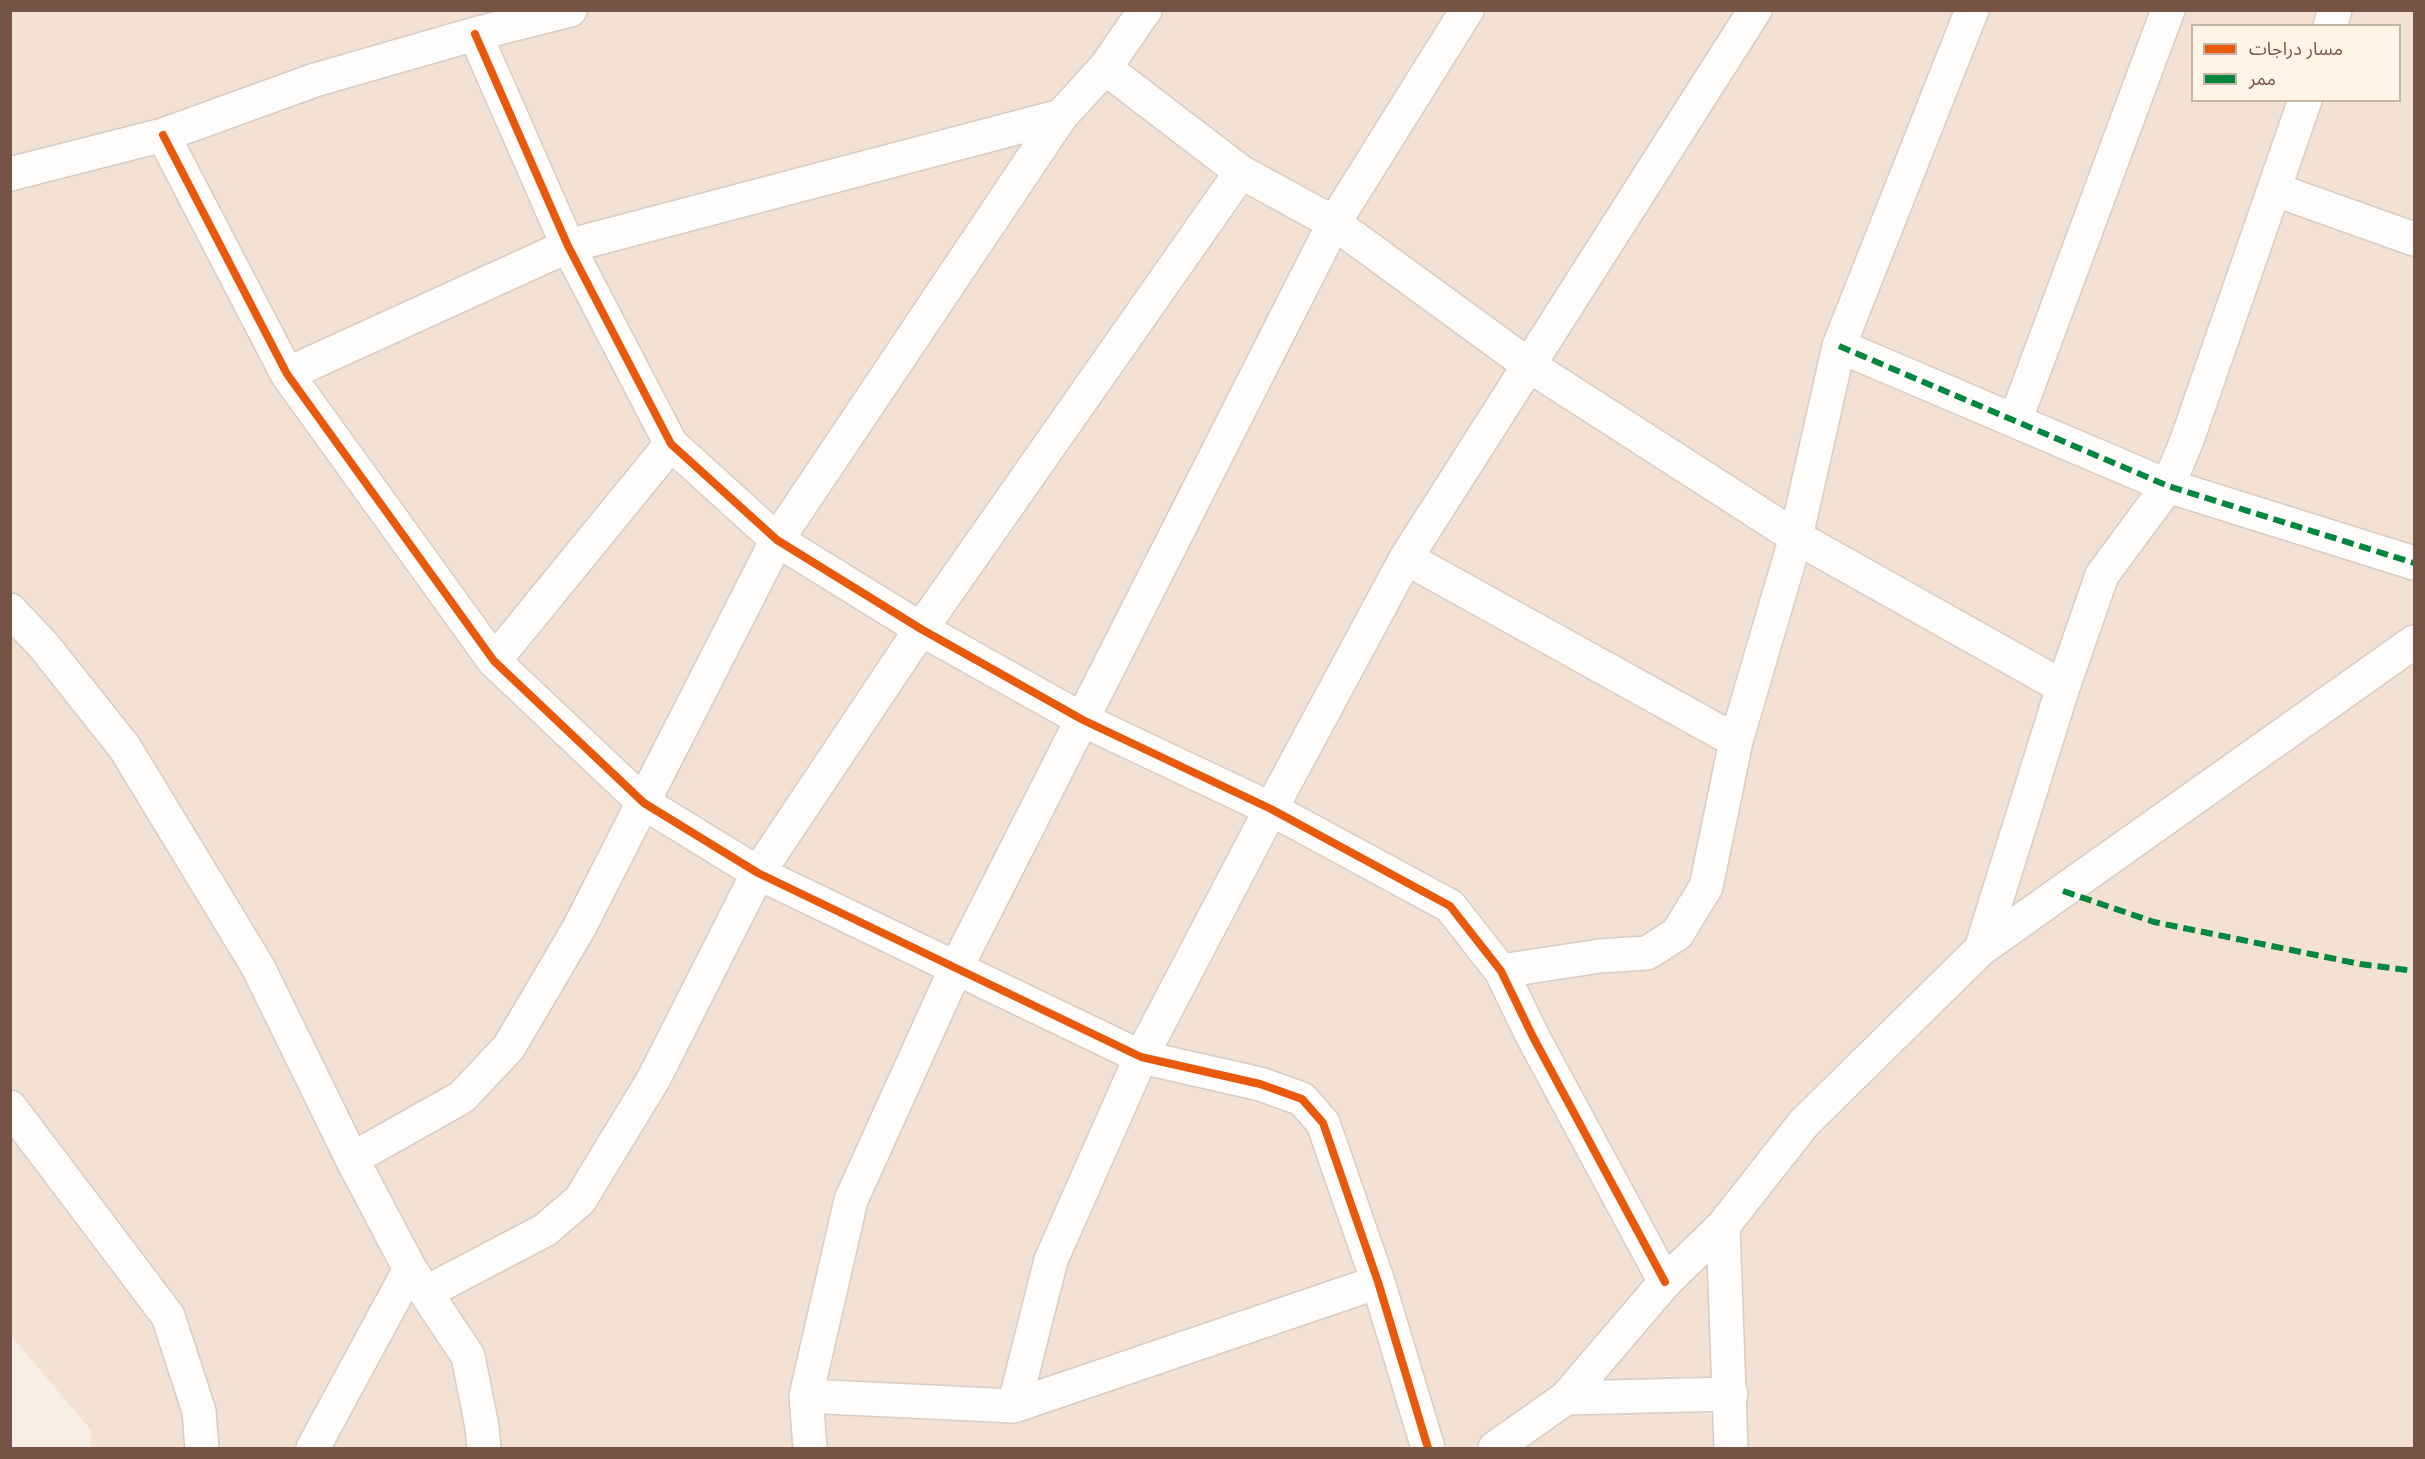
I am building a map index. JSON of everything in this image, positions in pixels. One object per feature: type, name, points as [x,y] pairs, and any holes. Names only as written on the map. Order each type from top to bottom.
[{"type":"street","points":[[10,174],[163,135],[315,80],[570,10]]},
{"type":"street","points":[[352,1159],[462,1097],[508,1047],[579,928],[645,803],[777,540],[1061,116],[1104,68],[1145,10]]},
{"type":"street","points":[[810,1449],[806,1396],[851,1200],[956,968],[1334,224],[1467,10]]},
{"type":"street","points":[[1014,1406],[1051,1260],[1141,1057],[1271,809],[1406,558],[1755,10]]},
{"type":"street","points":[[1500,971],[1600,956],[1647,954],[1677,934],[1706,887],[1736,741],[1796,537],[1839,346],[1971,10]]},
{"type":"street","points":[[2015,421],[2168,10]]},
{"type":"street","points":[[476,34],[568,246],[671,444],[777,540],[921,629],[1083,720],[1271,809],[1450,906],[1500,971],[1665,1282]]},
{"type":"street","points":[[1104,68],[1241,172],[1334,224],[1530,366],[1796,537],[2063,687]]},
{"type":"street","points":[[1981,949],[2063,687],[2102,575],[2168,486],[2187,440],[2276,190],[2304,102]]},
{"type":"street","points":[[287,374],[568,246],[1061,116]]},
{"type":"street","points":[[163,135],[287,374],[494,661],[645,803],[758,873],[1141,1057],[1260,1084],[1302,1099],[1323,1123],[1378,1282],[1428,1449]]},
{"type":"street","points":[[313,1449],[419,1280],[545,1230],[580,1200],[653,1080],[758,873],[921,629],[1241,172]]},
{"type":"street","points":[[2276,190],[2415,239]]},
{"type":"street","points":[[1839,346],[2168,486],[2415,563]]},
{"type":"street","points":[[494,661],[671,444]]},
{"type":"street","points":[[1406,558],[1736,741]]},
{"type":"street","points":[[10,610],[44,646],[125,747],[258,967],[352,1159],[419,1280],[468,1356],[484,1449]]},
{"type":"street","points":[[1495,1448],[1566,1398],[1665,1282],[1724,1226],[1804,1123],[1981,949],[2415,642]]},
{"type":"street","points":[[10,1107],[168,1316],[200,1411],[202,1449]]},
{"type":"street","points":[[1724,1226],[1731,1449]]},
{"type":"street","points":[[806,1396],[1014,1406],[1378,1282]]},
{"type":"street","points":[[1566,1398],[1731,1394]]},
{"type":"shaded area","points":[[10,11],[2414,11],[2414,1448],[90,1448],[91,1430],[11,1336]]},
{"type":"marked path","points":[[1839,346],[2168,486],[2414,563]]},
{"type":"marked path","points":[[2063,891],[2154,922],[2360,964],[2414,971]]},
{"type":"cycle path","points":[[475,34],[568,246],[671,444],[777,540],[921,629],[1083,720],[1271,809],[1450,906],[1501,971],[1533,1037],[1665,1282]]},
{"type":"cycle path","points":[[163,135],[287,374],[494,661],[644,803],[758,873],[1141,1057],[1260,1084],[1302,1099],[1323,1123],[1378,1282],[1428,1448]]}]
